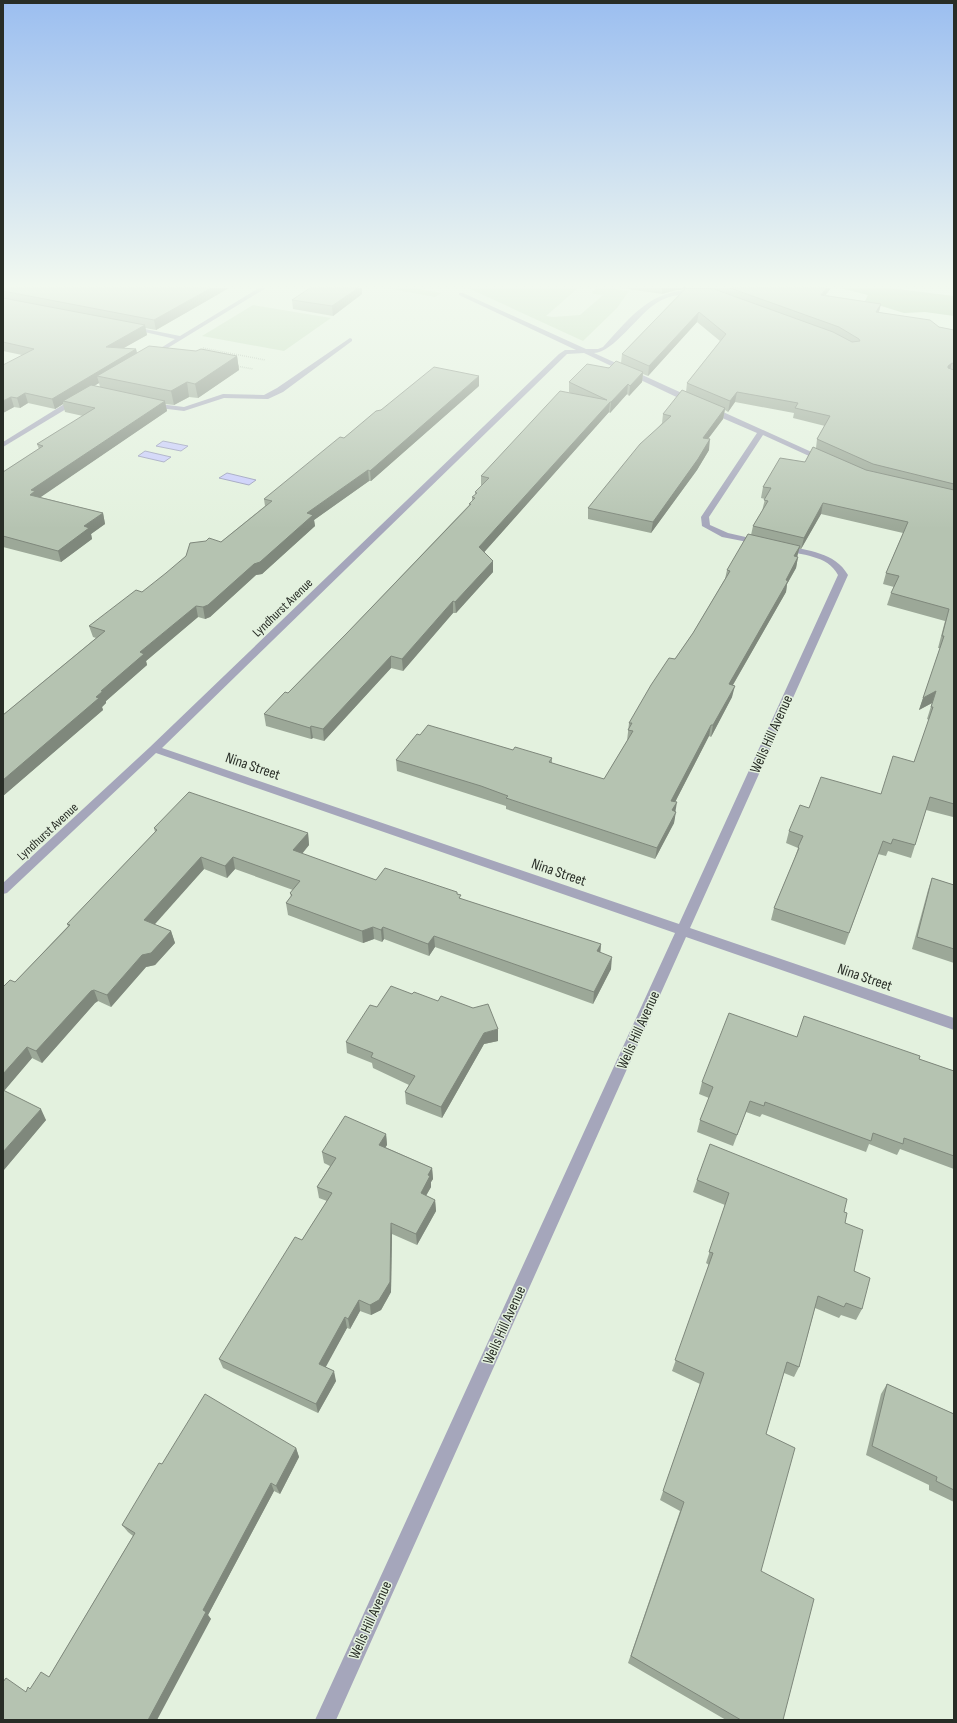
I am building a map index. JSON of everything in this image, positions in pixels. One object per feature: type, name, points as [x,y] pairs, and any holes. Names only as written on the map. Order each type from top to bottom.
[{"type":"street","points":[[143,403],[184,409],[223,396],[265,397],[280,390],[310,368]]},
{"type":"street","name":"Lyndhurst Avenue","points":[[3,890],[154,749],[547,368]]},
{"type":"street","points":[[620,368],[697,403]]},
{"type":"street","points":[[3,445],[84,396]]},
{"type":"street","points":[[704,406],[832,463]]},
{"type":"street","name":"Wells Hill Avenue","points":[[325,1720],[843,576],[840,568],[828,560],[725,535],[706,526],[706,517],[761,432]]},
{"type":"street","name":"Nina Street","points":[[154,749],[682,932],[954,1024]]},
{"type":"path","points":[[245,368],[253,370]]},
{"type":"water","points":[[163,441],[188,446],[181,451],[156,446]]},
{"type":"water","points":[[145,451],[171,457],[164,462],[138,456]]},
{"type":"water","points":[[227,473],[256,480],[249,485],[219,478]]},
{"type":"building","points":[[3,368],[103,368],[52,399],[25,393],[17,398],[11,397],[3,401]]},
{"type":"building","points":[[110,368],[218,368],[195,384],[187,382],[171,391],[97,376]]},
{"type":"building","points":[[432,368],[441,368],[479,376],[370,471],[368,470],[307,513],[313,515],[208,605],[203,607],[196,606],[140,652],[144,654],[101,691],[103,691],[96,697],[99,698],[3,780],[3,715],[105,631],[89,626],[136,590],[142,592],[166,573],[186,556],[190,543],[206,541],[209,538],[221,542],[272,501],[264,499],[340,437],[344,438],[376,411],[381,410]]},
{"type":"building","points":[[583,368],[634,368],[643,372],[630,386],[628,384],[610,402],[479,547],[493,561],[455,602],[453,601],[402,659],[391,656],[323,729],[311,726],[310,728],[264,714],[285,692],[288,693],[471,504],[469,504],[475,498],[472,497],[477,493],[475,492],[489,478],[481,476],[560,391],[607,400],[569,382]]},
{"type":"building","points":[[699,368],[949,368],[954,370],[954,484],[873,464],[817,439],[830,416],[795,408],[798,403],[737,392],[730,401],[687,383]]},
{"type":"building","points":[[91,385],[165,401],[31,490],[35,491],[30,495],[103,513],[84,526],[89,528],[58,551],[3,536],[3,472],[43,446],[37,444],[95,408],[63,401]]},
{"type":"building","points":[[682,390],[725,408],[703,438],[710,439],[698,459],[653,522],[588,508],[640,444],[671,416],[663,414]]},
{"type":"building","points":[[813,447],[866,470],[954,490],[954,804],[930,797],[915,845],[893,839],[891,844],[883,841],[849,933],[774,908],[803,836],[789,831],[800,805],[809,808],[821,777],[881,794],[893,756],[914,762],[933,707],[931,707],[936,691],[923,698],[944,636],[942,636],[949,609],[891,593],[899,576],[886,573],[908,522],[823,503],[804,538],[753,526],[768,501],[764,500],[771,488],[763,487],[780,458],[805,462]]},
{"type":"building","points":[[748,534],[800,546],[794,556],[798,557],[786,580],[788,581],[729,684],[735,686],[713,725],[711,725],[671,801],[677,802],[672,810],[676,812],[657,848],[506,798],[508,796],[481,786],[396,760],[417,734],[420,735],[428,725],[513,750],[515,747],[552,758],[549,762],[604,779],[633,731],[628,730],[632,723],[629,723],[651,685],[669,658],[675,659],[693,633],[730,571],[727,570]]},
{"type":"building","points":[[189,792],[308,833],[293,850],[376,880],[385,868],[457,892],[457,894],[461,895],[459,898],[601,944],[597,951],[612,957],[594,992],[434,936],[428,944],[383,927],[381,930],[373,927],[362,931],[286,903],[292,895],[290,893],[300,881],[233,857],[225,866],[201,857],[144,920],[171,931],[151,953],[142,955],[107,995],[94,990],[91,991],[36,1051],[27,1047],[3,1074],[3,987],[10,980],[15,982],[70,925],[67,924],[157,830],[154,828]]},
{"type":"building","points":[[932,878],[954,885],[954,949],[917,937]]},
{"type":"building","points":[[391,986],[412,994],[414,992],[438,1001],[441,996],[473,1008],[488,1004],[498,1029],[484,1033],[441,1107],[405,1092],[415,1076],[371,1057],[373,1053],[346,1042],[370,1005],[377,1007]]},
{"type":"building","points":[[729,1013],[797,1037],[804,1016],[920,1056],[919,1059],[954,1071],[954,1156],[904,1138],[903,1144],[873,1133],[871,1141],[765,1102],[764,1106],[750,1101],[737,1135],[700,1120],[713,1087],[702,1082]]},
{"type":"building","points":[[3,1090],[41,1109],[3,1152]]},
{"type":"building","points":[[345,1116],[386,1134],[379,1145],[432,1168],[428,1175],[430,1176],[421,1193],[435,1200],[416,1234],[391,1223],[390,1282],[379,1300],[370,1305],[359,1300],[348,1319],[345,1317],[319,1364],[334,1371],[316,1404],[219,1359],[295,1237],[302,1240],[332,1193],[317,1187],[336,1158],[322,1152]]},
{"type":"building","points":[[710,1144],[847,1199],[844,1212],[847,1213],[845,1223],[863,1230],[854,1271],[870,1278],[862,1309],[846,1303],[844,1307],[818,1296],[799,1367],[787,1362],[766,1434],[795,1448],[761,1571],[814,1599],[783,1720],[741,1720],[631,1656],[684,1502],[663,1491],[704,1373],[675,1360],[713,1253],[709,1252],[729,1193],[697,1180]]},
{"type":"building","points":[[887,1384],[954,1414],[954,1490],[936,1481],[937,1477],[872,1446]]},
{"type":"building","points":[[205,1394],[296,1448],[276,1486],[271,1483],[203,1610],[206,1612],[148,1720],[3,1720],[3,1682],[6,1678],[26,1692],[28,1687],[30,1689],[41,1672],[49,1677],[135,1533],[122,1525],[159,1463],[162,1464]]}]
